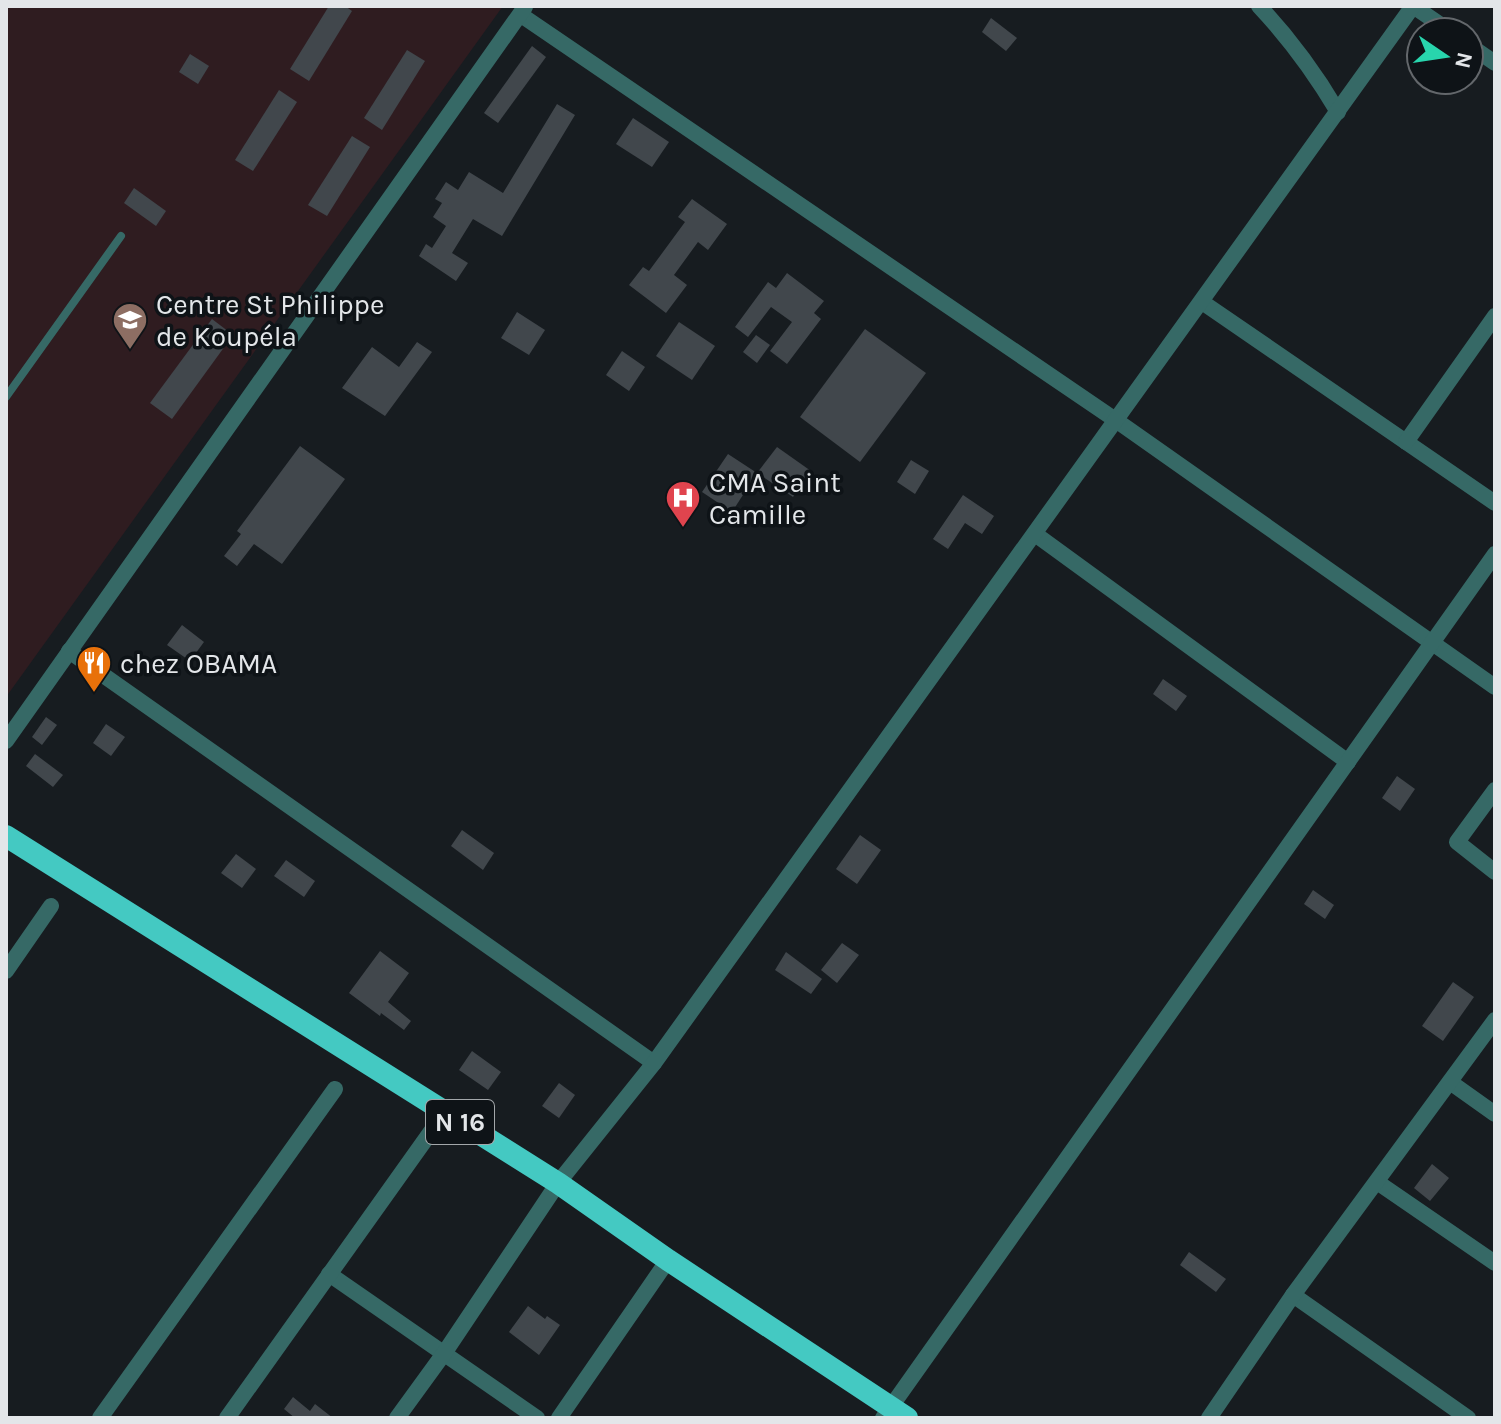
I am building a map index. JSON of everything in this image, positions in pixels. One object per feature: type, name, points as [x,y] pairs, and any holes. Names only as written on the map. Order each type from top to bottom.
[{"type":"highway","name":"N 16","points":[[6,836],[558,1183],[893,1414]]},
{"type":"street","points":[[1259,6],[1311,67],[1338,112]]},
{"type":"street","points":[[397,1418],[558,1183],[654,1063],[1413,6]]},
{"type":"street","points":[[6,741],[524,10],[1495,687]]},
{"type":"street","points":[[1202,302],[1495,503]]},
{"type":"street","points":[[1406,442],[1495,316]]},
{"type":"street","points":[[1035,534],[1348,762]]},
{"type":"street","points":[[893,1414],[1495,554]]},
{"type":"street","points":[[69,651],[654,1063]]},
{"type":"street","points":[[1495,790],[1457,842],[1495,872]]},
{"type":"street","points":[[6,971],[51,906]]},
{"type":"street","points":[[1209,1418],[1293,1295],[1495,1020]]},
{"type":"street","points":[[1450,1082],[1495,1114]]},
{"type":"street","points":[[100,1418],[335,1089]]},
{"type":"street","points":[[227,1418],[445,1112]]},
{"type":"street","points":[[1377,1182],[1495,1263]]},
{"type":"street","points":[[559,1418],[668,1260]]},
{"type":"street","points":[[329,1274],[537,1418]]},
{"type":"street","points":[[1293,1295],[1468,1418]]},
{"type":"lane","points":[[6,397],[121,236]]},
{"type":"shaded area","name":"Centre St Philippe de Koupéla","points":[[6,6],[503,6],[6,697]]},
{"type":"building","points":[[329,6],[345,6],[352,11],[309,81],[290,69]]},
{"type":"building","points":[[991,18],[1017,38],[1006,51],[982,32]]},
{"type":"building","points":[[532,46],[546,57],[498,123],[484,113]]},
{"type":"building","points":[[407,50],[425,61],[382,130],[364,118]]},
{"type":"building","points":[[190,54],[209,66],[198,84],[179,72]]},
{"type":"building","points":[[279,90],[297,102],[253,171],[235,160]]},
{"type":"building","points":[[557,104],[575,115],[502,236],[473,219],[452,253],[468,263],[456,281],[419,256],[426,244],[432,248],[446,226],[433,217],[442,203],[435,199],[446,182],[458,190],[469,172],[503,193]]},
{"type":"building","points":[[633,118],[669,142],[652,167],[616,144]]},
{"type":"building","points":[[352,136],[370,147],[327,216],[308,205]]},
{"type":"building","points":[[134,188],[166,211],[156,226],[124,203]]},
{"type":"building","points":[[692,199],[727,224],[708,250],[698,242],[674,275],[687,285],[666,313],[629,285],[643,267],[649,271],[685,222],[678,217]]},
{"type":"building","points":[[787,273],[824,301],[814,313],[821,319],[787,364],[770,351],[792,322],[771,307],[748,337],[735,327],[768,282],[776,288]]},
{"type":"building","points":[[517,312],[545,330],[529,355],[501,338]]},
{"type":"building","points":[[212,319],[233,335],[172,419],[150,403]]},
{"type":"building","points":[[679,322],[715,346],[692,380],[656,356]]},
{"type":"building","points":[[865,329],[926,373],[860,462],[800,417]]},
{"type":"building","points":[[756,335],[770,345],[757,363],[743,352]]},
{"type":"building","points":[[417,342],[432,352],[385,416],[342,388],[372,347],[399,367]]},
{"type":"building","points":[[622,351],[645,367],[629,391],[606,375]]},
{"type":"building","points":[[300,446],[345,479],[282,564],[254,544],[237,566],[224,556],[241,534],[237,531]]},
{"type":"building","points":[[777,447],[811,471],[793,497],[757,473]]},
{"type":"building","points":[[728,454],[757,473],[732,512],[702,492]]},
{"type":"building","points":[[911,460],[929,471],[915,494],[897,482]]},
{"type":"building","points":[[963,495],[994,516],[982,534],[965,523],[948,549],[933,539]]},
{"type":"building","points":[[182,625],[204,642],[190,661],[167,645]]},
{"type":"building","points":[[1163,679],[1187,696],[1176,711],[1153,694]]},
{"type":"building","points":[[46,717],[57,725],[42,745],[32,737]]},
{"type":"building","points":[[106,724],[125,737],[111,756],[93,743]]},
{"type":"building","points":[[35,754],[63,775],[53,787],[26,766]]},
{"type":"building","points":[[1397,776],[1415,789],[1400,811],[1382,798]]},
{"type":"building","points":[[462,830],[494,853],[483,870],[451,846]]},
{"type":"building","points":[[860,835],[881,850],[857,884],[836,869]]},
{"type":"building","points":[[236,854],[256,869],[242,888],[221,873]]},
{"type":"building","points":[[286,860],[315,881],[304,897],[274,876]]},
{"type":"building","points":[[1313,890],[1334,905],[1325,919],[1304,904]]},
{"type":"building","points":[[842,943],[859,955],[837,983],[821,970]]},
{"type":"building","points":[[380,951],[409,973],[388,1002],[411,1021],[404,1030],[349,993]]},
{"type":"building","points":[[786,952],[822,979],[811,994],[775,970]]},
{"type":"building","points":[[1453,982],[1474,997],[1443,1041],[1422,1026]]},
{"type":"building","points":[[472,1051],[501,1072],[488,1090],[459,1070]]},
{"type":"building","points":[[559,1083],[575,1095],[559,1118],[542,1106]]},
{"type":"building","points":[[1432,1164],[1449,1178],[1430,1201],[1414,1188]]},
{"type":"building","points":[[1189,1252],[1226,1279],[1216,1292],[1180,1265]]},
{"type":"building","points":[[528,1306],[545,1319],[547,1316],[560,1325],[539,1355],[509,1332]]},
{"type":"building","points":[[293,1397],[310,1411],[315,1404],[333,1418],[295,1418],[284,1409]]},
{"type":"place","name":"Centre St Philippe de Koupéla","points":[[130,351]]},
{"type":"place","name":"CMA Saint Camille","points":[[683,529]]},
{"type":"place","name":"chez OBAMA","points":[[94,694]]}]
